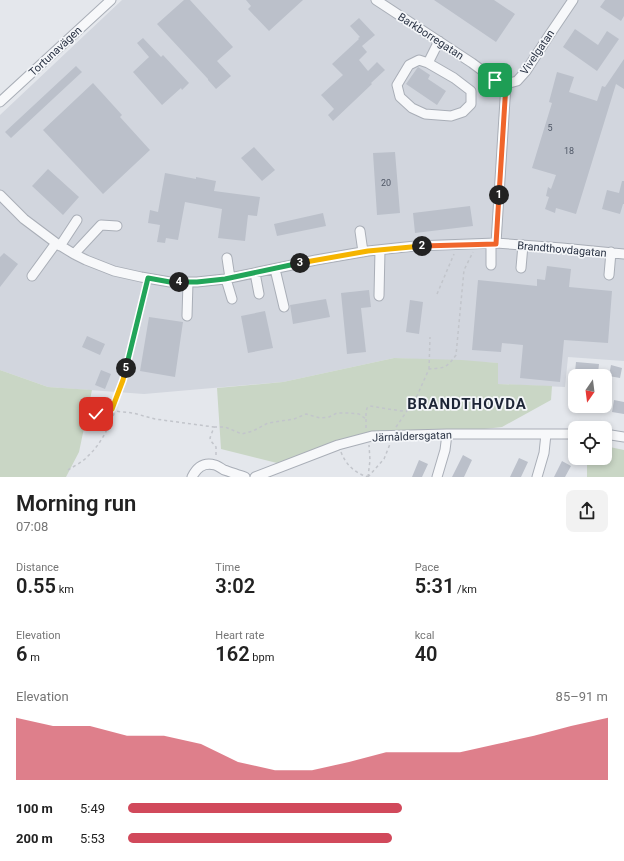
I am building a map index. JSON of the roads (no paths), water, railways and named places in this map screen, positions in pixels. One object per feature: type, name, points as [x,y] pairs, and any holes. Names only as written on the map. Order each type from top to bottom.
[{"type":"street","name":"Tortunavägen","points":[[0,102],[111,0]]},
{"type":"street","name":"Barkborregatan","points":[[376,0],[472,63],[495,80],[506,84]]},
{"type":"street","name":"Vivelgatan","points":[[506,84],[516,81],[526,71],[573,0]]},
{"type":"street","points":[[428,62],[439,41]]},
{"type":"street","points":[[419,60],[428,62],[454,78],[471,91],[471,104],[463,112],[451,116],[425,114],[412,108],[400,97],[397,85],[409,66],[419,60]]},
{"type":"street","points":[[491,265],[494,244],[506,84]]},
{"type":"street","name":"Brandthovdagatan","points":[[0,195],[24,219],[74,254],[114,271],[170,282],[228,279],[316,260],[363,252],[415,246],[458,244],[523,245],[624,254]]},
{"type":"street","points":[[32,276],[77,220]]},
{"type":"street","points":[[74,254],[101,225],[117,226]]},
{"type":"street","points":[[360,231],[363,252]]},
{"type":"street","points":[[522,268],[523,245]]},
{"type":"street","points":[[379,296],[380,250]]},
{"type":"street","points":[[609,275],[611,252]]},
{"type":"street","points":[[227,258],[228,279],[232,299]]},
{"type":"street","points":[[275,269],[284,307]]},
{"type":"street","points":[[255,273],[259,294]]},
{"type":"street","points":[[187,316],[188,282]]},
{"type":"street","points":[[437,477],[446,450],[447,434]]},
{"type":"street","name":"Järnåldersgatan","points":[[255,477],[278,473],[310,455],[338,445],[372,436],[447,434],[568,434]]},
{"type":"street","points":[[536,477],[544,453],[546,434]]},
{"type":"street","points":[[612,435],[624,437]]},
{"type":"street","points":[[192,477],[197,469],[203,464],[216,465],[245,477]]},
{"type":"district","name":"BRANDTHOVDA","points":[[467,404]]}]
